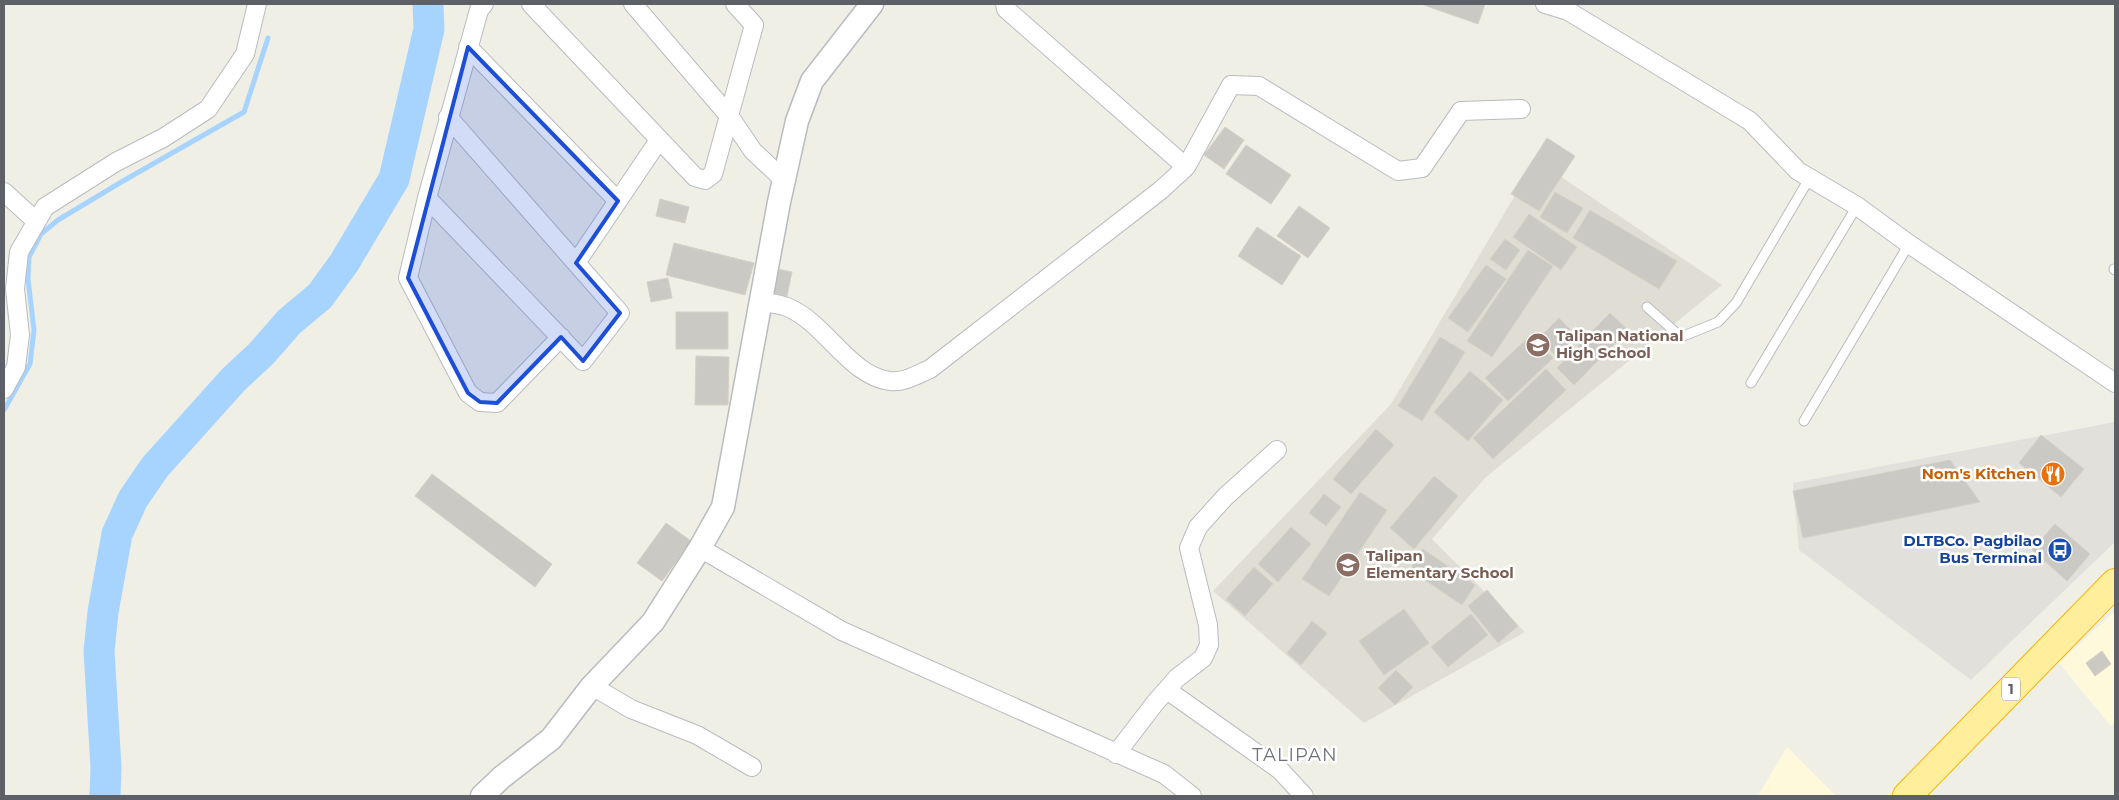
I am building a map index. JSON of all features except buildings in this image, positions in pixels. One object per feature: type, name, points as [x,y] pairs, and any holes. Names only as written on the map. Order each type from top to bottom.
[{"type":"highway","name":"1","points":[[1907,796],[2115,583]]},
{"type":"street","points":[[4,389],[16,367],[20,335],[10,285],[19,252],[45,207],[116,162],[163,138],[208,109],[245,54],[257,4]]},
{"type":"street","points":[[484,4],[479,10],[448,117],[408,278],[468,393],[480,402],[497,403],[561,337]]},
{"type":"street","points":[[531,4],[695,177],[705,180],[713,174],[754,25],[735,4]]},
{"type":"street","points":[[633,4],[730,117],[753,151],[784,180]]},
{"type":"street","points":[[482,796],[502,777],[551,739],[592,686],[653,622],[700,548],[723,507],[760,302],[797,121],[812,81],[872,4]]},
{"type":"street","points":[[1005,4],[1006,9],[1186,167]]},
{"type":"street","points":[[1545,4],[1568,11],[1750,121],[1798,171],[1857,206],[2115,383]]},
{"type":"street","points":[[468,47],[618,201]]},
{"type":"street","points":[[760,302],[787,307],[804,317],[862,369],[875,378],[891,382],[907,379],[930,369],[1161,190],[1186,167],[1232,85],[1259,86],[1398,170],[1422,168],[1461,111],[1521,109]]},
{"type":"street","points":[[427,198],[583,361],[620,313],[448,117]]},
{"type":"street","points":[[576,263],[659,140]]},
{"type":"street","points":[[4,192],[36,221]]},
{"type":"street","points":[[1116,754],[1177,678],[1203,658],[1210,645],[1208,625],[1189,548],[1198,526],[1225,497],[1277,450]]},
{"type":"street","points":[[700,548],[842,631],[1164,774],[1192,796]]},
{"type":"street","points":[[592,686],[631,709],[696,735],[752,767]]},
{"type":"street","points":[[1167,690],[1280,770],[1304,796]]},
{"type":"lane","points":[[1647,306],[1681,337],[1718,322],[1736,303],[1809,178]]},
{"type":"lane","points":[[1751,383],[1857,206]]},
{"type":"lane","points":[[1804,422],[1910,244]]},
{"type":"highlighted area","points":[[468,47],[618,201],[576,263],[620,313],[583,361],[561,337],[497,403],[480,402],[468,393],[408,278]]},
{"type":"shaded area","points":[[1536,160],[1722,285],[1485,478],[1432,539],[1525,632],[1364,723],[1213,591],[1391,404]]},
{"type":"shaded area","points":[[2115,422],[2115,542],[1971,680],[1799,550],[1793,483]]},
{"type":"shaded area","points":[[2113,613],[2115,616],[2115,722],[2111,726],[2059,663]]},
{"type":"shaded area","points":[[1787,747],[1836,796],[1758,796]]},
{"type":"waterway","points":[[105,796],[106,767],[99,651],[103,612],[117,534],[133,499],[155,467],[234,379],[261,354],[289,322],[320,296],[344,263],[394,179],[429,29],[428,4]]},
{"type":"waterway","points":[[4,410],[30,364],[34,330],[28,279],[29,257],[41,234],[58,220],[244,112],[268,38]]},
{"type":"place","name":"Talipan National High School","points":[[1538,345]]},
{"type":"place","name":"Nom's Kitchen","points":[[2053,474]]},
{"type":"place","name":"DLTBCo. Pagbilao Bus Terminal","points":[[2060,550]]},
{"type":"place","name":"Talipan Elementary School","points":[[1348,565]]},
{"type":"district","name":"TALIPAN","points":[[1295,755]]}]
